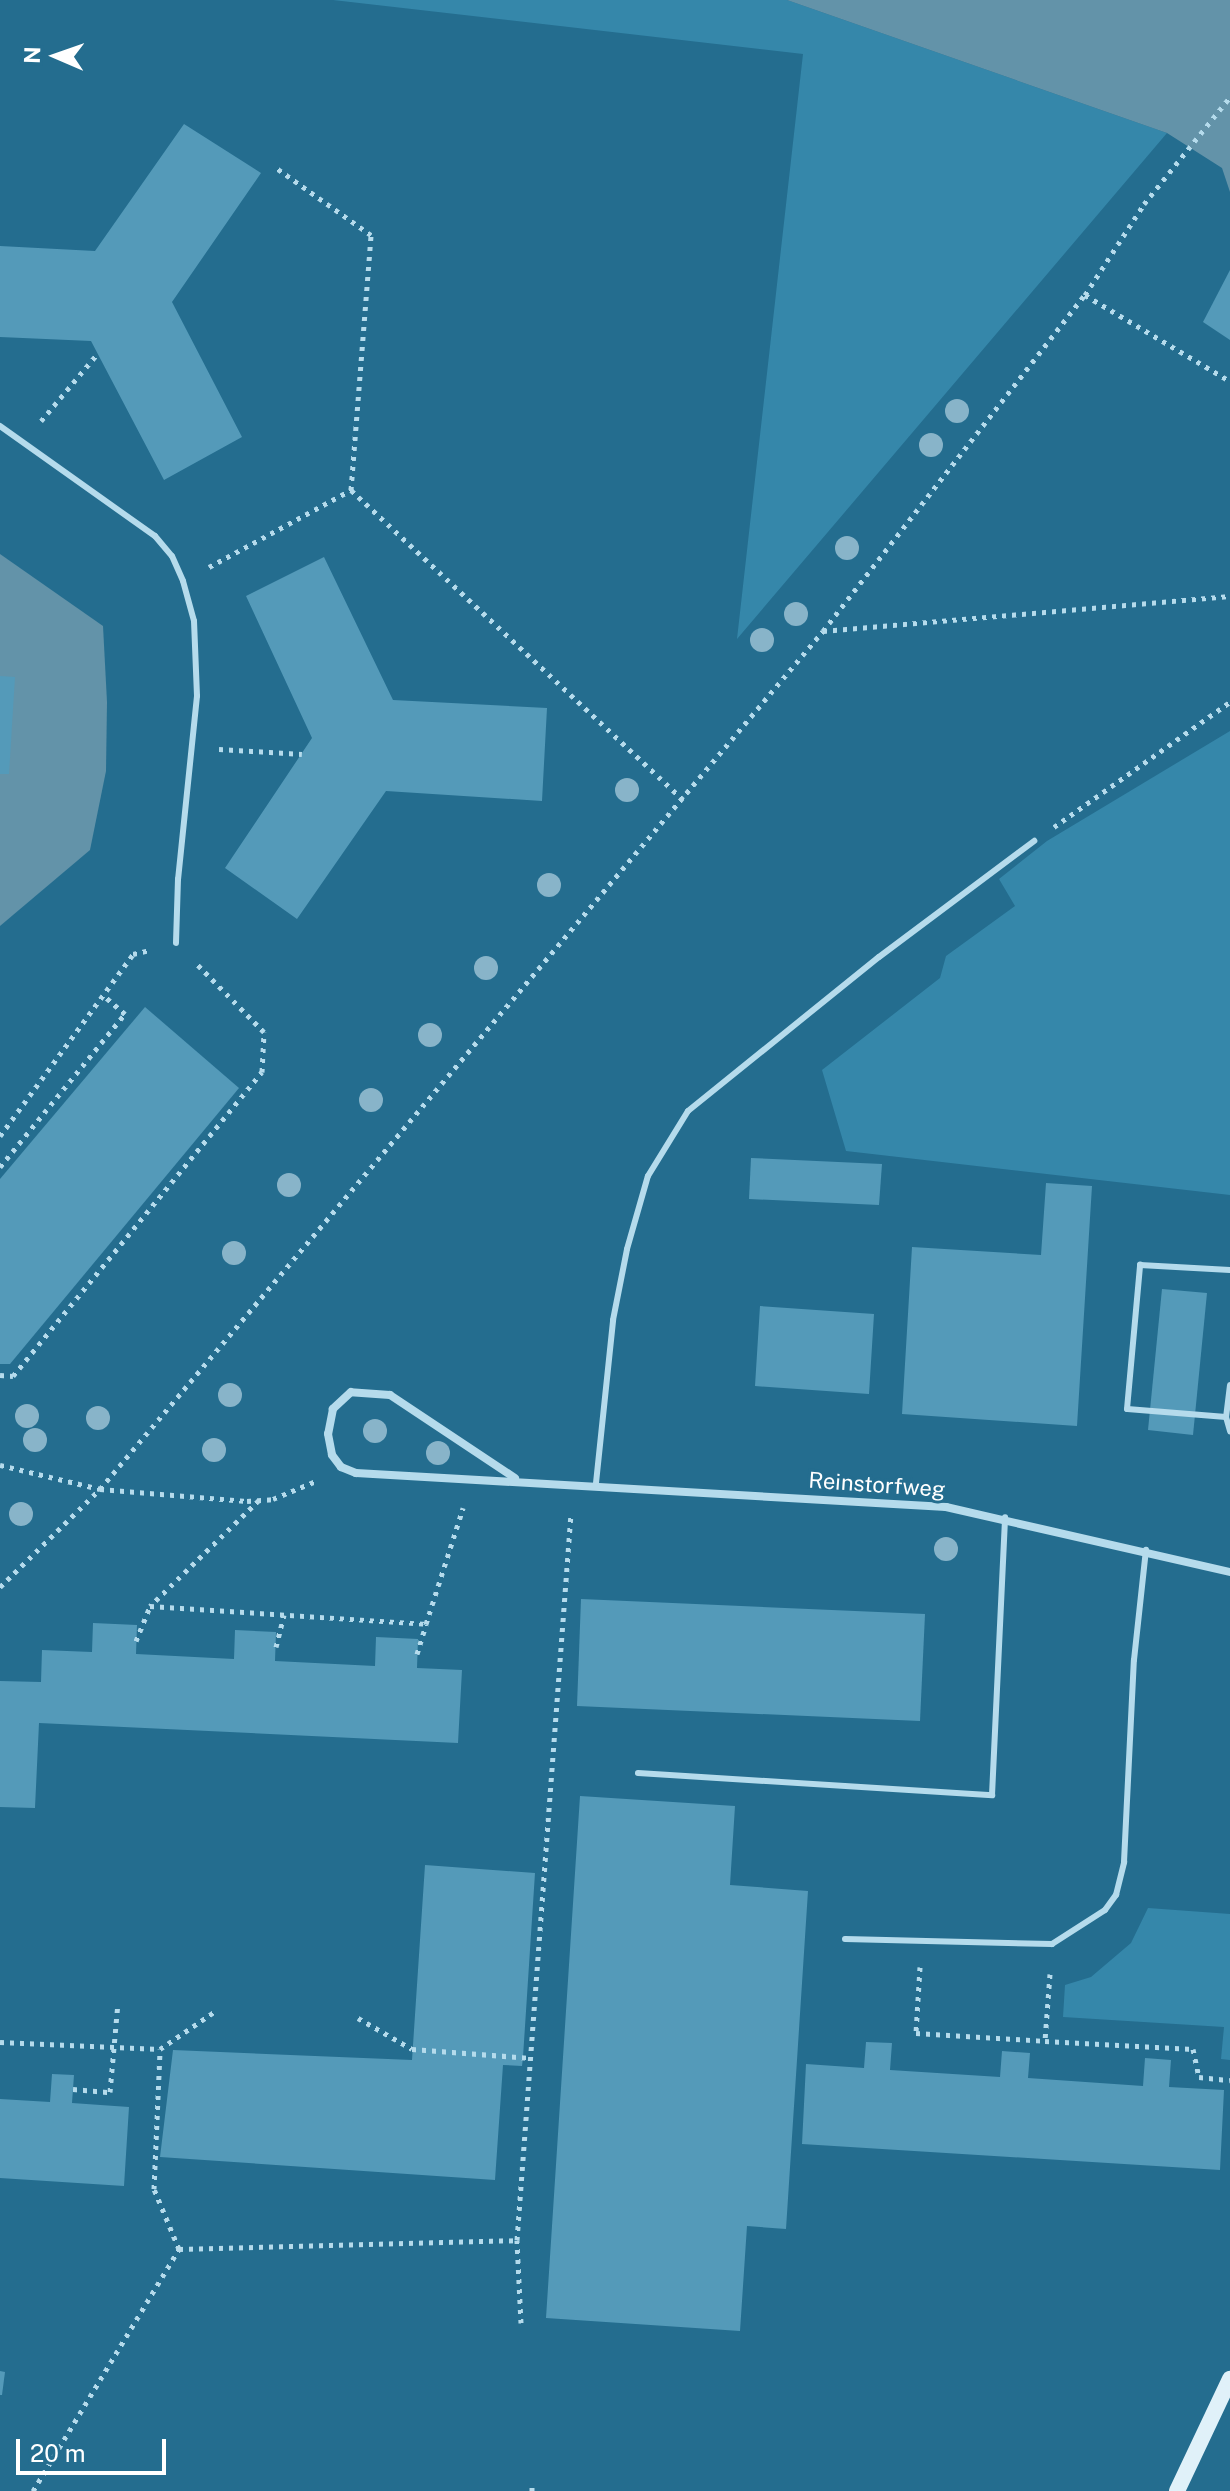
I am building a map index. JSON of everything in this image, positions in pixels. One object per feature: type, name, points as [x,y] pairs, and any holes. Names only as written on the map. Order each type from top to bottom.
[{"type":"main road","points":[[1177,2491],[1230,2379]]},
{"type":"street","points":[[341,1467],[329,1446],[333,1409],[341,1398],[364,1389],[390,1395],[515,1478]]},
{"type":"street","name":"Reinstorfweg","points":[[341,1467],[356,1473],[573,1481],[946,1507],[1005,1517],[1230,1572]]},
{"type":"lane","points":[[0,426],[25,440],[155,536],[172,556],[183,581],[195,636],[197,696],[176,943]]},
{"type":"lane","points":[[596,1483],[613,1320],[627,1249],[648,1176],[688,1111],[879,957],[1034,841]]},
{"type":"lane","points":[[1226,1417],[1127,1409],[1140,1265],[1230,1270]]},
{"type":"lane","points":[[1230,1385],[1226,1417],[1230,1431]]},
{"type":"lane","points":[[638,1773],[992,1795],[1005,1517]]},
{"type":"lane","points":[[845,1939],[1052,1944],[1105,1910],[1122,1878],[1146,1550]]},
{"type":"path","points":[[0,1587],[100,1489],[823,631],[1085,295],[1144,204],[1230,97]]},
{"type":"path","points":[[275,167],[371,235],[351,490]]},
{"type":"path","points":[[1085,295],[1230,381]]},
{"type":"path","points":[[25,440],[98,353]]},
{"type":"path","points":[[183,581],[351,490]]},
{"type":"path","points":[[351,490],[683,800]]},
{"type":"path","points":[[823,631],[1230,596]]},
{"type":"path","points":[[1034,841],[1230,702]]},
{"type":"path","points":[[191,748],[302,754]]},
{"type":"path","points":[[0,1136],[133,954],[176,943],[264,1032],[262,1072],[13,1376],[0,1375]]},
{"type":"path","points":[[0,1167],[125,1014],[104,996]]},
{"type":"path","points":[[0,1465],[100,1489],[259,1500],[300,1490],[341,1467]]},
{"type":"path","points":[[417,1654],[473,1477]]},
{"type":"path","points":[[521,2323],[517,2240],[573,1481]]},
{"type":"path","points":[[136,1641],[150,1606],[259,1500]]},
{"type":"path","points":[[150,1606],[426,1624]]},
{"type":"path","points":[[276,1647],[284,1615]]},
{"type":"path","points":[[922,1942],[916,2033],[1193,2049],[1199,2077],[1230,2080]]},
{"type":"path","points":[[1045,2041],[1052,1944]]},
{"type":"path","points":[[73,2089],[110,2092],[118,2003]]},
{"type":"path","points":[[0,2042],[160,2049],[214,2012]]},
{"type":"path","points":[[358,2018],[412,2049],[531,2058]]},
{"type":"path","points":[[160,2049],[154,2189],[179,2249]]},
{"type":"path","points":[[179,2249],[517,2240]]},
{"type":"path","points":[[33,2491],[179,2249]]},
{"type":"shaded area","points":[[333,0],[787,0],[1167,133],[737,639],[803,54]]},
{"type":"shaded area","points":[[787,0],[1230,0],[1230,192],[1222,168],[1167,133]]},
{"type":"shaded area","points":[[0,554],[103,626],[107,702],[106,771],[90,850],[0,926]]},
{"type":"shaded area","points":[[1230,731],[1230,1195],[846,1151],[822,1070],[940,978],[946,956],[1015,906],[999,879],[1047,841]]},
{"type":"shaded area","points":[[1148,1908],[1230,1914],[1230,2060],[1221,2059],[1224,2027],[1063,2017],[1065,1985],[1091,1977],[1131,1943]]},
{"type":"building","points":[[184,124],[261,173],[172,302],[242,437],[164,480],[91,341],[0,337],[0,246],[95,251]]},
{"type":"building","points":[[1230,270],[1230,340],[1203,322]]},
{"type":"building","points":[[324,557],[393,700],[547,708],[542,801],[386,791],[297,919],[225,868],[312,738],[246,596]]},
{"type":"building","points":[[0,676],[15,677],[9,774],[0,774]]},
{"type":"building","points":[[145,1007],[239,1088],[10,1364],[0,1364],[0,1179]]},
{"type":"building","points":[[751,1158],[882,1164],[879,1205],[749,1199]]},
{"type":"building","points":[[1046,1183],[1092,1186],[1077,1426],[902,1414],[912,1247],[1041,1255]]},
{"type":"building","points":[[1162,1289],[1207,1293],[1193,1435],[1148,1430]]},
{"type":"building","points":[[760,1306],[874,1314],[869,1394],[755,1386]]},
{"type":"building","points":[[581,1599],[925,1614],[920,1721],[577,1706]]},
{"type":"building","points":[[93,1623],[137,1625],[136,1654],[234,1659],[235,1630],[276,1632],[275,1661],[375,1666],[376,1637],[418,1639],[417,1668],[462,1670],[458,1743],[39,1723],[35,1808],[0,1807],[0,1681],[41,1682],[42,1650],[92,1652]]},
{"type":"building","points":[[580,1796],[735,1806],[730,1885],[808,1891],[786,2229],[747,2226],[740,2331],[546,2318]]},
{"type":"building","points":[[425,1865],[535,1873],[522,2066],[503,2065],[495,2180],[160,2157],[173,2050],[412,2060]]},
{"type":"building","points":[[866,2042],[892,2043],[890,2070],[1000,2077],[1002,2051],[1030,2053],[1028,2078],[1143,2086],[1145,2058],[1171,2060],[1169,2087],[1224,2090],[1220,2170],[802,2144],[806,2064],[864,2068]]},
{"type":"building","points":[[52,2074],[74,2075],[72,2103],[129,2107],[124,2186],[0,2178],[0,2099],[50,2102]]},
{"type":"building","points":[[0,2371],[5,2372],[2,2395],[0,2395]]}]
